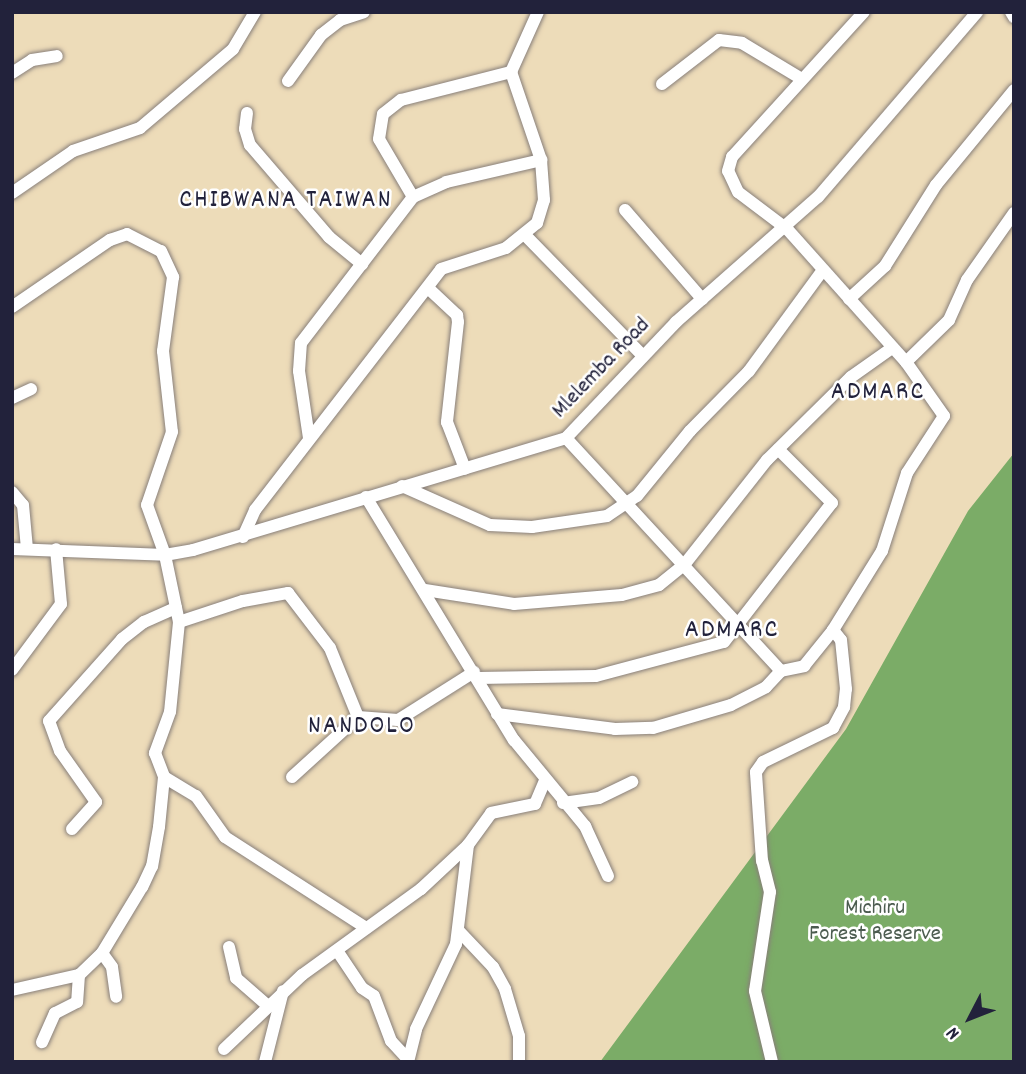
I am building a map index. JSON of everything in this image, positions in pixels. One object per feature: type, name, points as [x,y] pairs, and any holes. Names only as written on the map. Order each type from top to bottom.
[{"type":"street","points":[[12,193],[73,151],[140,128],[233,49],[255,12]]},
{"type":"street","points":[[288,81],[321,35],[340,20],[364,12]]},
{"type":"street","points":[[243,537],[255,510],[444,266],[501,250],[525,235],[543,207],[541,160],[512,72],[538,12]]},
{"type":"street","points":[[497,714],[615,729],[653,728],[731,705],[766,687],[781,671],[804,666],[833,630],[882,551],[907,473],[944,416],[906,362],[786,229],[738,192],[728,171],[732,157],[864,12]]},
{"type":"street","name":"Mlelemba Road","points":[[12,550],[56,549],[165,555],[243,537],[366,497],[566,438],[642,355],[702,299],[786,229],[853,159],[977,12]]},
{"type":"street","points":[[662,84],[719,40],[742,43],[802,79]]},
{"type":"street","points":[[12,73],[32,60],[57,55]]},
{"type":"street","points":[[413,197],[379,139],[383,114],[401,100],[512,72]]},
{"type":"street","points":[[849,299],[885,266],[936,185],[1014,90]]},
{"type":"street","points":[[247,113],[245,129],[250,145],[329,237],[362,264]]},
{"type":"street","points":[[309,438],[299,348],[413,197],[446,182],[541,160]]},
{"type":"street","points":[[625,210],[702,299]]},
{"type":"street","points":[[906,362],[949,320],[967,280],[1014,213]]},
{"type":"street","points":[[525,235],[642,355]]},
{"type":"street","points":[[12,307],[117,237],[138,236],[161,251],[169,263],[173,291],[163,351],[172,432],[147,505],[150,522],[165,555],[179,622],[170,712],[155,752],[164,777],[152,866],[102,953],[79,975],[12,990]]},
{"type":"street","points":[[402,486],[474,520],[503,526],[597,519],[626,505],[749,371],[822,270]]},
{"type":"street","points":[[428,288],[457,315],[447,422],[465,469]]},
{"type":"street","points":[[425,590],[505,604],[622,594],[659,585],[684,565],[778,449],[851,377],[892,348]]},
{"type":"street","points":[[12,398],[31,389]]},
{"type":"street","points":[[566,438],[626,505],[739,622],[781,671]]},
{"type":"street","points":[[292,777],[358,717],[398,720],[476,675],[570,677],[626,671],[724,642],[832,503],[778,449]]},
{"type":"street","points":[[12,492],[23,505],[27,549]]},
{"type":"street","points":[[366,497],[425,590],[497,714],[563,803],[585,826],[608,876]]},
{"type":"street","points":[[12,670],[61,604],[56,549]]},
{"type":"street","points":[[179,622],[243,601],[288,593],[330,648],[358,717]]},
{"type":"street","points":[[72,829],[96,802],[60,751],[49,721],[122,639],[144,622],[176,608]]},
{"type":"street","points":[[772,1062],[755,991],[770,892],[762,861],[756,772],[763,762],[833,728],[844,707],[846,689],[841,640],[833,630]]},
{"type":"street","points":[[164,777],[196,796],[225,837],[366,928]]},
{"type":"street","points":[[224,1049],[283,991],[421,889],[468,845],[491,813],[535,804],[545,780]]},
{"type":"street","points":[[563,803],[599,798],[632,782]]},
{"type":"street","points":[[408,1060],[416,1029],[449,960],[458,930],[468,845]]},
{"type":"street","points":[[458,930],[494,967],[505,989],[519,1036],[519,1062]]},
{"type":"street","points":[[229,947],[236,978],[268,1006]]},
{"type":"street","points":[[338,952],[362,988],[374,996],[391,1041],[408,1060]]},
{"type":"street","points":[[102,953],[112,967],[116,996]]},
{"type":"street","points":[[42,1042],[55,1013],[77,1002],[79,975]]},
{"type":"street","points":[[265,1062],[283,991]]},
{"type":"green space","name":"Michiru Forest Reserve","points":[[1014,453],[1014,1062],[600,1062],[846,729],[968,511]]},
{"type":"district","name":"CHIBWANA TAIWAN","points":[[286,201]]},
{"type":"district","name":"ADMARC","points":[[878,393]]},
{"type":"district","name":"ADMARC","points":[[732,631]]},
{"type":"district","name":"NANDOLO","points":[[362,727]]}]
